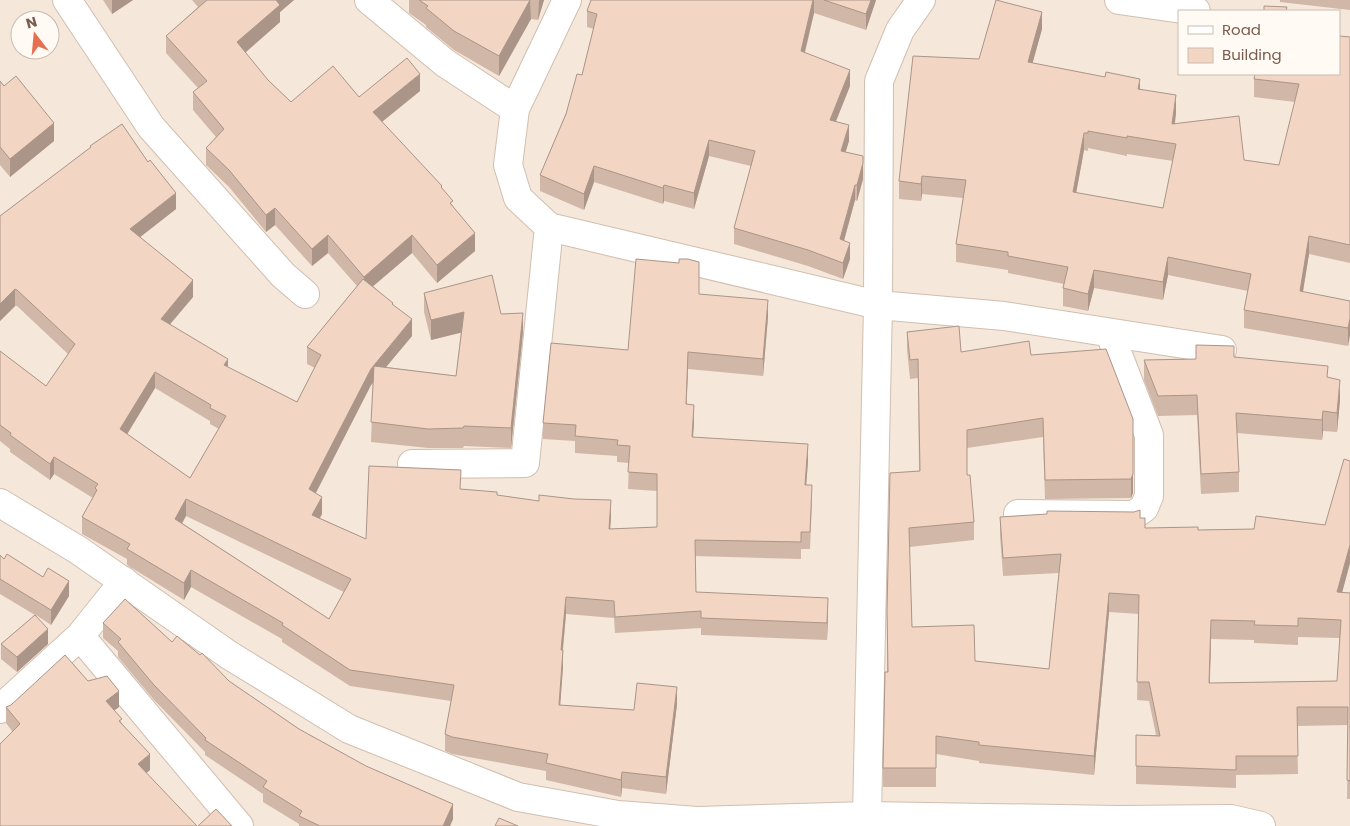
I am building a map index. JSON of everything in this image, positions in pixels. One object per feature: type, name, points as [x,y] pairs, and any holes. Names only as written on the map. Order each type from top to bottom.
[{"type":"street","points":[[67,0],[151,127],[283,275],[304,294]]},
{"type":"street","points":[[369,0],[445,63],[515,109]]},
{"type":"street","points":[[567,0],[515,109],[508,165],[518,198],[549,227],[878,304],[1004,316],[1222,350]]},
{"type":"street","points":[[867,816],[878,304],[879,81],[900,30],[921,0]]},
{"type":"street","points":[[1119,0],[1189,10]]},
{"type":"street","points":[[412,464],[525,464],[549,227]]},
{"type":"street","points":[[1018,514],[1134,514],[1144,508],[1149,496],[1149,434],[1110,334]]},
{"type":"street","points":[[0,503],[78,550],[229,655],[348,729],[518,797],[618,815],[697,821],[758,823],[867,816],[1118,820],[1231,819],[1261,826]]},
{"type":"street","points":[[0,710],[80,636],[124,581]]},
{"type":"street","points":[[80,636],[239,826]]},
{"type":"shaded area","points":[[0,0],[1350,0],[1350,826],[0,826]]},
{"type":"building","points":[[207,0],[276,0],[280,5],[237,42],[268,80],[291,102],[333,66],[359,97],[407,58],[420,74],[373,112],[442,186],[453,201],[450,203],[475,233],[437,265],[412,235],[364,277],[328,235],[312,249],[275,208],[266,215],[229,170],[206,148],[224,129],[193,92],[207,81],[166,36]]},
{"type":"building","points":[[419,0],[530,0],[499,56],[454,31]]},
{"type":"building","points":[[591,0],[813,0],[801,51],[850,70],[830,120],[849,125],[841,151],[863,156],[857,185],[855,185],[840,239],[850,243],[843,263],[808,250],[734,228],[755,151],[709,140],[694,193],[664,185],[663,188],[594,166],[584,194],[540,175],[566,114],[577,74],[582,75],[597,14],[587,11]]},
{"type":"building","points":[[824,0],[871,0],[866,14]]},
{"type":"building","points":[[996,0],[1042,12],[1028,62],[1105,77],[1106,72],[1140,79],[1138,89],[1176,95],[1172,124],[1239,116],[1244,160],[1279,165],[1299,84],[1254,79],[1255,75],[1340,75],[1340,36],[1350,37],[1350,245],[1309,236],[1300,291],[1350,301],[1348,328],[1244,310],[1251,274],[1168,257],[1163,282],[1094,270],[1088,294],[1063,288],[1068,267],[1008,256],[1008,252],[956,244],[966,180],[922,176],[921,184],[899,181],[913,56],[979,59]],"holes":[[[1088,131],[1127,138],[1127,136],[1176,144],[1163,208],[1073,192],[1084,133],[1088,133]]]},
{"type":"building","points":[[1264,6],[1287,7],[1286,10],[1264,10]]},
{"type":"building","points":[[16,76],[54,123],[10,159],[0,147],[0,81],[4,86]]},
{"type":"building","points":[[122,124],[148,162],[150,160],[176,193],[130,229],[193,280],[161,319],[228,359],[224,365],[297,402],[321,355],[307,347],[363,279],[412,319],[371,369],[309,489],[322,497],[312,515],[366,539],[369,466],[461,470],[460,489],[497,492],[497,495],[539,501],[539,495],[574,499],[611,500],[609,529],[657,527],[657,474],[628,472],[630,446],[617,445],[618,440],[575,436],[576,425],[543,423],[551,343],[628,350],[636,259],[679,263],[679,259],[688,259],[699,262],[699,294],[768,300],[763,359],[688,352],[686,404],[694,405],[692,437],[808,444],[805,485],[812,485],[810,532],[801,532],[801,542],[695,540],[696,592],[828,598],[827,623],[701,618],[701,611],[615,617],[614,601],[566,597],[561,650],[563,650],[559,705],[634,710],[637,683],[677,687],[666,777],[622,772],[621,780],[546,763],[548,754],[452,737],[445,734],[454,685],[350,670],[282,625],[283,623],[191,570],[184,583],[127,549],[130,544],[82,517],[97,490],[95,488],[98,484],[54,457],[50,464],[10,435],[11,433],[0,425],[0,351],[46,386],[75,344],[17,290],[15,289],[0,304],[0,216],[90,146]],"holes":[[[155,372],[211,405],[210,408],[226,416],[190,478],[120,429]],[[186,499],[351,579],[329,619],[175,519]]]},
{"type":"building","points":[[492,275],[501,314],[523,313],[511,428],[464,426],[463,428],[428,429],[371,422],[374,366],[456,376],[464,312],[431,320],[424,293]]},
{"type":"building","points":[[959,326],[961,352],[1029,341],[1031,355],[1106,349],[1133,419],[1133,474],[1131,479],[1045,480],[1043,418],[967,430],[967,475],[970,475],[974,522],[909,528],[912,627],[974,625],[975,661],[1049,669],[1061,554],[1003,558],[1000,517],[1047,514],[1047,511],[1134,512],[1140,510],[1140,518],[1145,518],[1145,528],[1198,527],[1198,530],[1254,529],[1256,516],[1325,525],[1344,459],[1350,461],[1350,545],[1337,592],[1350,593],[1350,781],[1347,780],[1348,707],[1297,707],[1298,756],[1236,756],[1236,770],[1136,766],[1136,735],[1160,736],[1149,682],[1137,682],[1139,595],[1109,593],[1094,756],[979,745],[979,742],[936,736],[936,768],[883,768],[885,672],[888,672],[887,611],[890,473],[920,471],[918,359],[910,360],[907,332]],"holes":[[[1298,618],[1341,620],[1337,681],[1209,683],[1211,620],[1255,621],[1254,625],[1298,626]]]},
{"type":"building","points":[[1196,345],[1234,346],[1234,357],[1328,366],[1327,377],[1340,380],[1337,413],[1323,411],[1322,420],[1236,413],[1239,472],[1201,474],[1197,395],[1158,396],[1144,360],[1196,359]]},
{"type":"building","points":[[7,554],[43,577],[48,568],[69,581],[51,610],[0,579],[0,555],[4,559]]},
{"type":"building","points":[[125,599],[172,642],[177,636],[200,655],[202,653],[229,681],[299,729],[366,766],[453,804],[443,826],[320,826],[299,816],[302,811],[263,787],[267,781],[205,740],[206,738],[154,685],[118,642],[121,639],[103,623]]},
{"type":"building","points":[[35,615],[48,629],[17,657],[1,644]]},
{"type":"building","points":[[65,655],[88,681],[107,676],[119,691],[106,701],[122,719],[119,721],[150,754],[138,764],[197,826],[0,826],[0,744],[20,724],[6,707],[11,705]]},
{"type":"building","points":[[216,809],[232,826],[198,826]]},
{"type":"building","points":[[499,818],[518,826],[495,826]]}]
